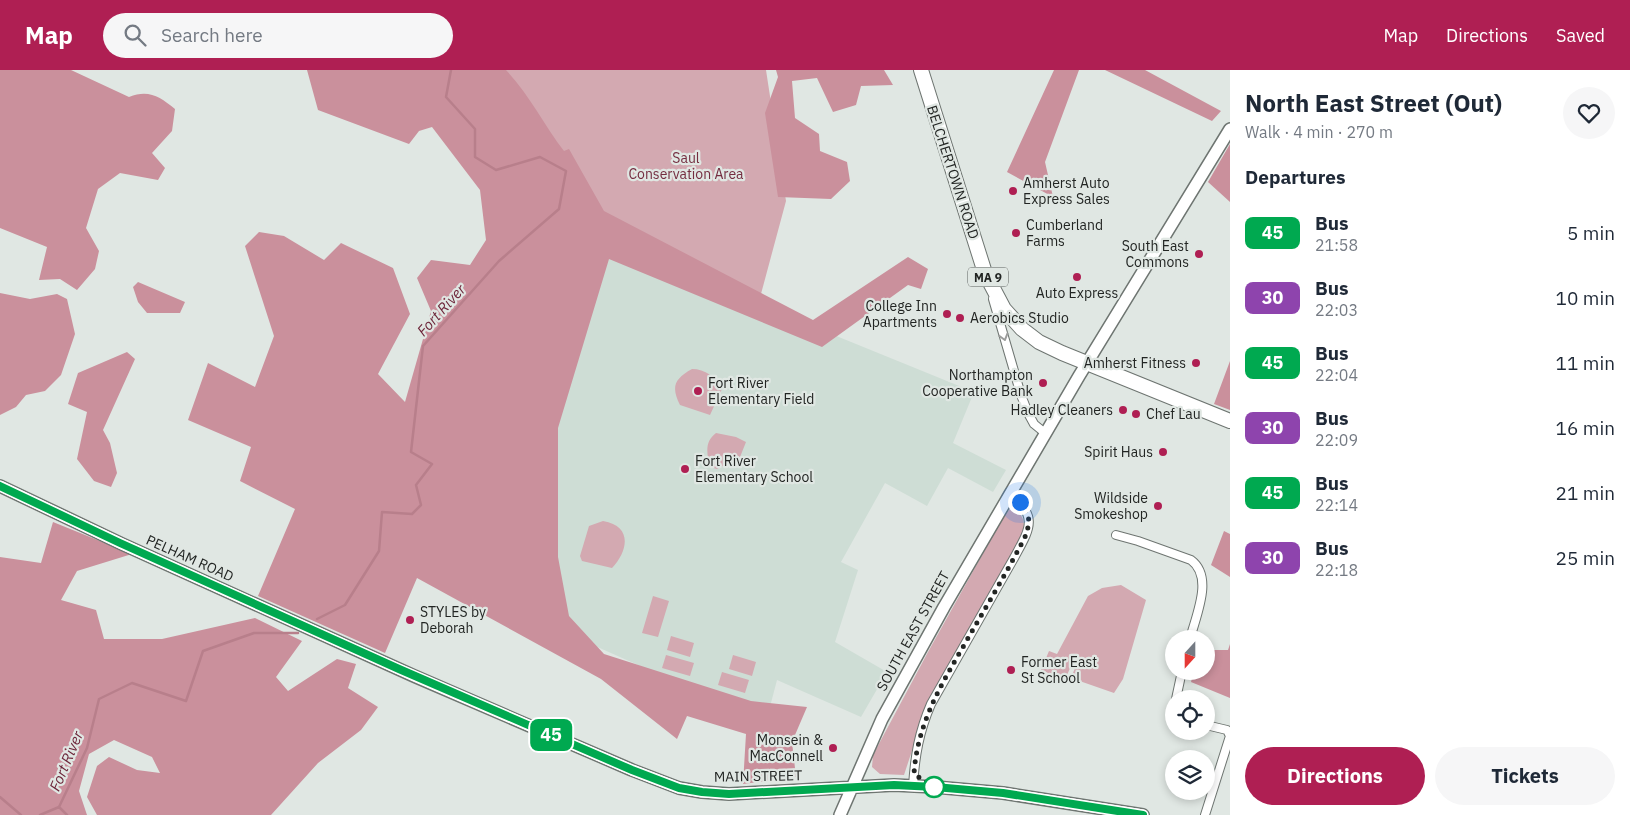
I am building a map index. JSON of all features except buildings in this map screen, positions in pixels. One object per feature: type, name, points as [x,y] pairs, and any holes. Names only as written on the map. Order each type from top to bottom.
[{"type":"highway","name":"BELCHERTOWN ROAD","points":[[921,70],[985,273],[1004,309],[1022,330],[1039,342],[1087,363]]},
{"type":"highway","name":"MA 9","points":[[1087,363],[1230,421]]},
{"type":"main road","name":"SOUTH EAST STREET","points":[[840,815],[892,698],[1045,433],[1230,129]]},
{"type":"main road","name":"PELHAM ROAD","points":[[0,486],[120,543],[369,655]]},
{"type":"main road","name":"MAIN STREET","points":[[369,655],[556,738],[679,788],[729,794],[894,785],[913,786],[990,792],[1143,815]]},
{"type":"street","name":"BELCHERTOWN ROAD","points":[[985,273],[1021,395],[1034,424],[1045,433]]},
{"type":"street","points":[[913,786],[916,747],[931,704],[1014,558],[1029,525],[1028,513],[1020,502],[1009,494]]},
{"type":"street","points":[[1116,535],[1138,541],[1191,560],[1197,564],[1201,571],[1203,586],[1192,630]]},
{"type":"street","points":[[1205,815],[1230,736],[1227,730],[1215,727]]},
{"type":"shaded area","points":[[0,70],[71,70],[129,97],[148,94],[164,101],[175,109],[172,131],[152,153],[165,168],[158,180],[120,173],[98,189],[86,228],[99,251],[95,269],[77,290],[60,279],[39,280],[47,247],[0,228]]},
{"type":"shaded area","points":[[307,70],[506,70],[522,89],[564,151],[569,149],[604,211],[813,320],[908,257],[928,269],[921,289],[908,285],[822,347],[609,259],[558,428],[558,557],[569,616],[604,654],[751,701],[807,707],[792,742],[796,777],[743,784],[746,734],[687,716],[677,739],[601,679],[417,578],[385,653],[258,596],[295,509],[240,481],[251,447],[188,420],[208,363],[255,387],[274,336],[245,246],[259,232],[284,236],[324,260],[341,243],[393,268],[410,314],[378,374],[405,402],[431,311],[417,278],[431,260],[470,265],[486,240],[480,190],[432,127],[419,131],[409,144],[318,110]]},
{"type":"shaded area","points":[[776,70],[884,70],[893,85],[861,86],[856,105],[833,112],[817,78],[792,81],[795,118],[819,134],[820,151],[847,162],[850,181],[831,199],[778,197],[765,113],[778,77]]},
{"type":"shaded area","points":[[1054,70],[1079,70],[1045,162],[1053,197],[1007,172]]},
{"type":"shaded area","points":[[1105,70],[1145,70],[1221,111],[1212,121]]},
{"type":"shaded area","points":[[1230,144],[1230,202],[1208,182]]},
{"type":"shaded area","name":"Fort River Elementary School","points":[[536,228],[829,333],[974,392],[953,443],[1006,470],[993,492],[948,468],[927,506],[885,483],[841,562],[858,570],[835,642],[887,672],[861,717],[777,680],[766,722],[420,568]]},
{"type":"shaded area","points":[[138,282],[185,302],[180,313],[147,313],[138,302],[133,287]]},
{"type":"shaded area","points":[[0,293],[30,299],[57,294],[67,299],[75,334],[61,375],[45,391],[26,395],[16,407],[0,415]]},
{"type":"shaded area","points":[[127,352],[135,359],[103,430],[110,443],[117,473],[111,487],[94,481],[77,459],[87,412],[68,404],[78,373]]},
{"type":"shaded area","points":[[1230,361],[1230,410],[1214,404]]},
{"type":"shaded area","points":[[53,522],[132,554],[77,571],[61,600],[96,610],[104,639],[162,639],[255,618],[302,641],[276,677],[288,691],[337,659],[356,664],[348,688],[378,707],[361,730],[318,763],[271,815],[97,815],[87,797],[97,766],[109,757],[137,770],[160,773],[152,757],[114,740],[89,754],[79,791],[87,815],[0,815],[0,557],[41,563]]},
{"type":"shaded area","points":[[1224,531],[1230,534],[1230,577],[1211,565]]},
{"type":"shaded area","points":[[1230,644],[1230,698],[1215,692],[1215,690],[1191,682],[1192,680],[1215,680],[1215,650],[1228,650]]},
{"type":"green space","name":"Saul Conservation Area","points":[[453,70],[766,70],[786,201],[758,305],[641,254]]},
{"type":"green space","name":"Fort River Elementary Field","points":[[692,369],[710,374],[722,389],[710,415],[680,405],[677,399],[675,388],[678,380]]},
{"type":"green space","points":[[716,433],[736,437],[746,442],[738,462],[732,461],[717,469],[710,467],[707,453],[708,444]]},
{"type":"green space","points":[[1012,506],[1024,522],[1022,536],[926,708],[904,775],[880,774],[872,767],[873,755],[1001,521]]},
{"type":"green space","points":[[603,521],[619,528],[625,540],[622,554],[612,568],[582,561],[580,556],[589,526]]},
{"type":"green space","points":[[1121,585],[1146,600],[1123,679],[1114,693],[1071,678],[1077,663],[1073,661],[1065,680],[1041,670],[1049,651],[1057,654],[1088,596],[1102,588]]},
{"type":"green space","points":[[653,596],[669,601],[658,637],[642,633]]},
{"type":"green space","points":[[671,636],[694,643],[690,657],[667,650]]},
{"type":"green space","points":[[666,655],[694,663],[690,676],[662,668]]},
{"type":"green space","points":[[733,655],[756,662],[752,676],[729,669]]},
{"type":"green space","points":[[722,672],[749,680],[745,693],[718,685]]},
{"type":"waterway","name":"Fort River","points":[[317,619],[345,605],[379,551],[382,512],[412,514],[421,505],[416,485],[432,464],[411,452],[423,346],[499,261],[559,209],[566,171],[540,157],[496,170],[475,157],[475,129],[446,97],[451,70]]},
{"type":"waterway","name":"Fort River","points":[[59,807],[87,748],[99,699],[132,683],[186,701],[203,651],[254,633],[298,633]]},
{"type":"waterway","points":[[0,797],[21,815]]},
{"type":"waterway","points":[[59,807],[67,815]]},
{"type":"waterway","points":[[40,815],[59,807]]},
{"type":"bus line","name":"45","points":[[0,486],[120,543],[399,669],[632,770],[679,788],[729,794],[894,785],[935,787],[1003,793],[1143,815]]},
{"type":"place","name":"Amherst Auto Express Sales","points":[[1013,191]]},
{"type":"place","name":"Cumberland Farms","points":[[1016,233]]},
{"type":"place","name":"South East Commons","points":[[1199,254]]},
{"type":"place","name":"Auto Express","points":[[1077,277]]},
{"type":"place","name":"College Inn Apartments","points":[[947,314]]},
{"type":"place","name":"Aerobics Studio","points":[[960,318]]},
{"type":"place","name":"Amherst Fitness","points":[[1196,363]]},
{"type":"place","name":"Northampton Cooperative Bank","points":[[1043,383]]},
{"type":"place","name":"Fort River Elementary Field","points":[[698,391]]},
{"type":"place","name":"Hadley Cleaners","points":[[1123,410]]},
{"type":"place","name":"Chef Lau","points":[[1136,414]]},
{"type":"place","name":"Spirit Haus","points":[[1163,452]]},
{"type":"place","name":"Fort River Elementary School","points":[[685,469]]},
{"type":"place","name":"Wildside Smokeshop","points":[[1158,506]]},
{"type":"place","name":"STYLES by Deborah","points":[[410,620]]},
{"type":"place","name":"Former East St School","points":[[1011,670]]},
{"type":"place","name":"Monsein & MacConnell","points":[[833,748]]},
{"type":"route","points":[[934,787],[914,774],[916,747],[922,726],[938,689],[1025,537],[1029,525],[1028,513],[1020,502]]}]
